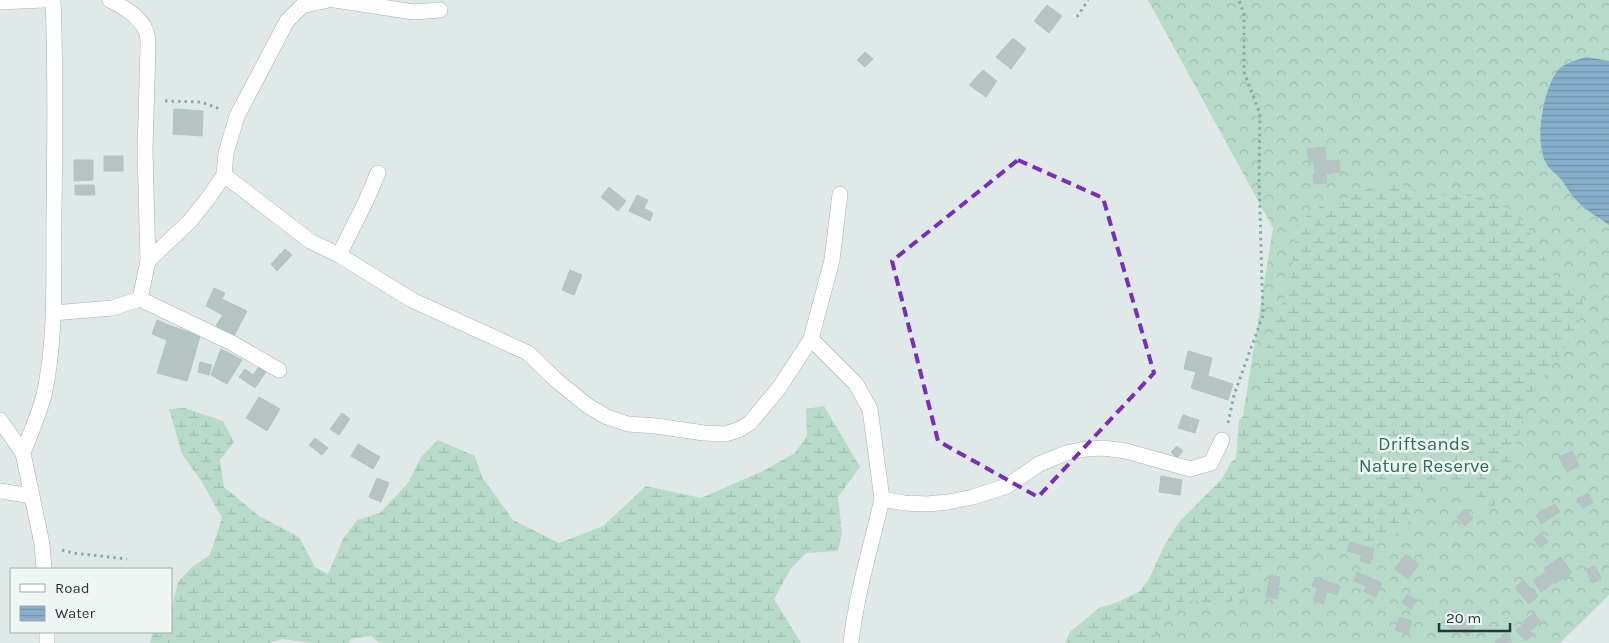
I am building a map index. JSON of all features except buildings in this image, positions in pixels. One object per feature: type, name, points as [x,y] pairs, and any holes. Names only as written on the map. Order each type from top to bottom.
[{"type":"street","points":[[0,2],[44,0]]},
{"type":"street","points":[[23,453],[44,396],[50,358],[53,313],[56,75],[53,0]]},
{"type":"street","points":[[110,0],[137,18],[146,31],[148,47],[145,151],[148,261],[140,299]]},
{"type":"street","points":[[148,261],[190,221],[224,174],[226,153],[237,116],[287,21],[302,6],[328,0]]},
{"type":"street","points":[[335,0],[414,12],[440,10]]},
{"type":"street","points":[[339,255],[378,173]]},
{"type":"street","points":[[224,174],[310,241],[339,255],[412,300],[528,353],[556,380],[588,406],[607,417],[628,424],[725,434],[738,430],[750,423],[779,388],[811,339],[832,260],[840,194]]},
{"type":"street","points":[[53,313],[112,308],[140,299],[232,343],[279,370]]},
{"type":"street","points":[[811,339],[856,384],[870,409],[882,499],[852,624],[850,643]]},
{"type":"street","points":[[0,420],[23,453],[42,544],[44,568]]},
{"type":"street","points":[[882,499],[904,503],[927,504],[973,497],[1007,486],[1039,464],[1066,453],[1086,449],[1103,448],[1126,451],[1190,470],[1212,463],[1222,440]]},
{"type":"street","points":[[0,491],[32,496]]},
{"type":"path","points":[[1076,17],[1088,0]]},
{"type":"path","points":[[1222,440],[1227,428],[1234,395],[1263,314],[1260,114],[1244,72],[1244,14],[1239,0]]},
{"type":"path","points":[[147,100],[201,102],[237,116]]},
{"type":"path","points":[[42,544],[73,553],[127,559]]},
{"type":"highlighted area","points":[[1018,160],[1103,198],[1154,373],[1038,497],[938,441],[892,261]]},
{"type":"green space","name":"Driftsands Nature Reserve","points":[[1148,0],[1609,0],[1609,595],[1560,643],[1103,643],[1236,459],[1273,228]]},
{"type":"green space","points":[[1383,182],[1401,184],[1418,191],[1437,195],[1477,196],[1512,211],[1526,224],[1554,276],[1573,283],[1583,299],[1581,318],[1574,336],[1528,398],[1504,491],[1493,507],[1473,504],[1445,476],[1426,481],[1412,504],[1411,519],[1397,533],[1380,543],[1359,545],[1264,565],[1249,578],[1242,597],[1224,604],[1186,600],[1165,612],[1153,643],[1065,643],[1070,632],[1099,608],[1118,602],[1140,591],[1149,579],[1165,544],[1180,521],[1222,479],[1231,462],[1236,459],[1239,420],[1254,408],[1262,390],[1264,352],[1271,341],[1275,320],[1290,283],[1297,225],[1311,212],[1327,203],[1347,198]]},
{"type":"green space","points":[[824,406],[860,467],[838,497],[842,532],[838,551],[806,553],[790,570],[774,599],[801,643],[379,643],[371,636],[351,639],[349,643],[311,643],[282,639],[270,643],[150,643],[153,633],[172,633],[172,606],[178,582],[192,567],[210,555],[222,518],[202,482],[182,454],[169,409],[185,408],[223,421],[234,442],[220,460],[224,487],[259,516],[299,537],[315,567],[328,574],[343,539],[357,520],[380,513],[408,483],[421,457],[438,440],[475,456],[482,477],[513,520],[559,543],[603,526],[646,486],[701,498],[765,470],[795,453],[807,436],[806,409]]},
{"type":"water","points":[[1586,57],[1609,61],[1609,225],[1578,202],[1546,163],[1542,153],[1542,115],[1544,102],[1553,79],[1558,70],[1564,65]]}]
